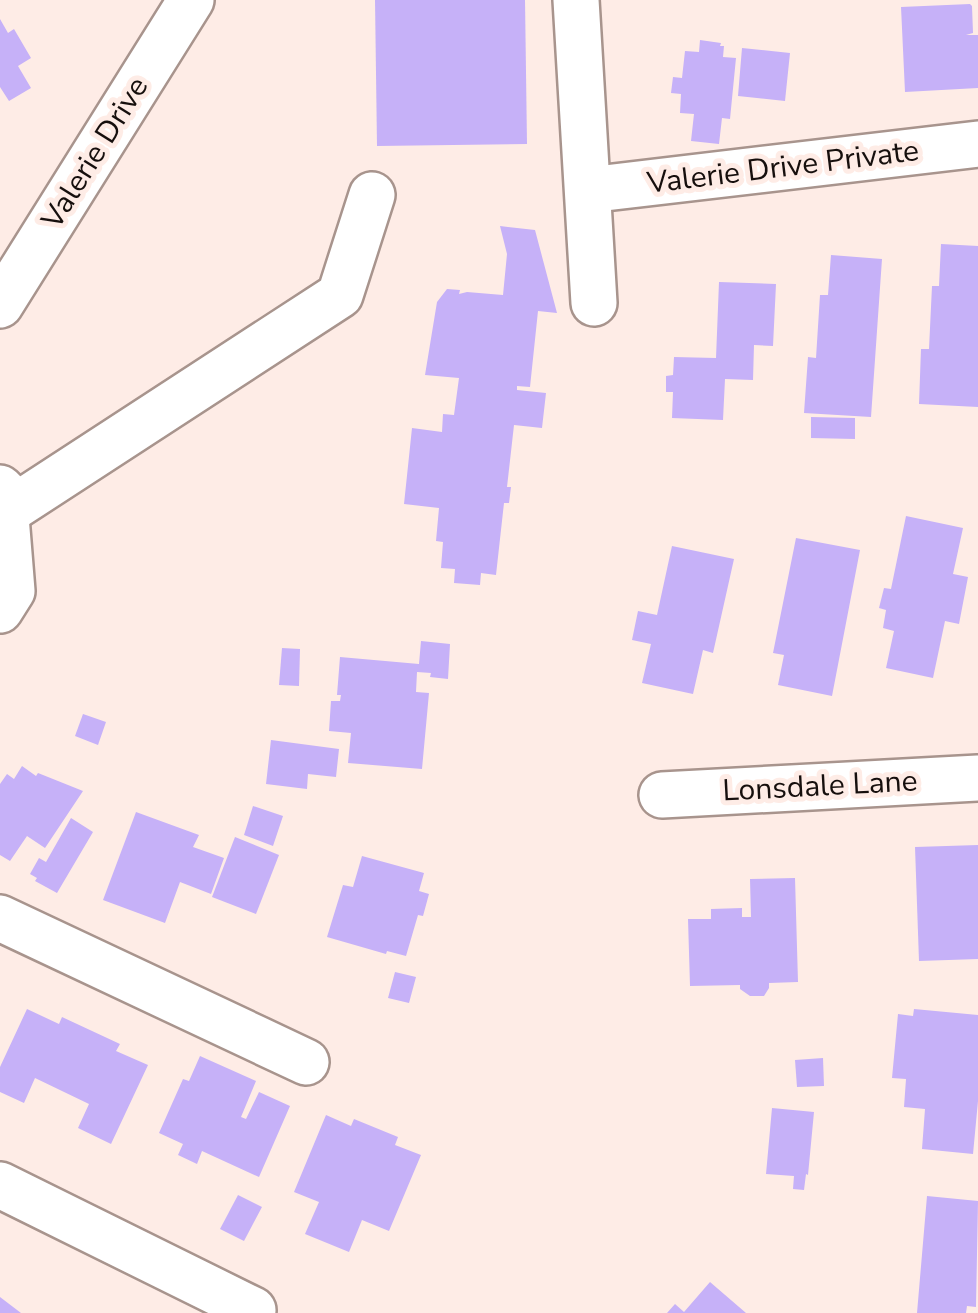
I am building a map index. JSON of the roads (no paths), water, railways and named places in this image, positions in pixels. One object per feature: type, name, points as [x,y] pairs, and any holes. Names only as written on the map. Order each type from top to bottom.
[{"type":"street","name":"Valerie Drive","points":[[0,306],[190,0]]},
{"type":"street","points":[[586,0],[576,0],[594,304]]},
{"type":"street","name":"Valerie Drive Private","points":[[588,190],[978,144]]},
{"type":"street","points":[[0,610],[12,591],[3,500],[340,295],[372,195]]},
{"type":"street","name":"Lonsdale Lane","points":[[662,794],[978,778]]},
{"type":"street","points":[[0,918],[306,1062]]},
{"type":"street","points":[[0,1185],[253,1310]]}]
